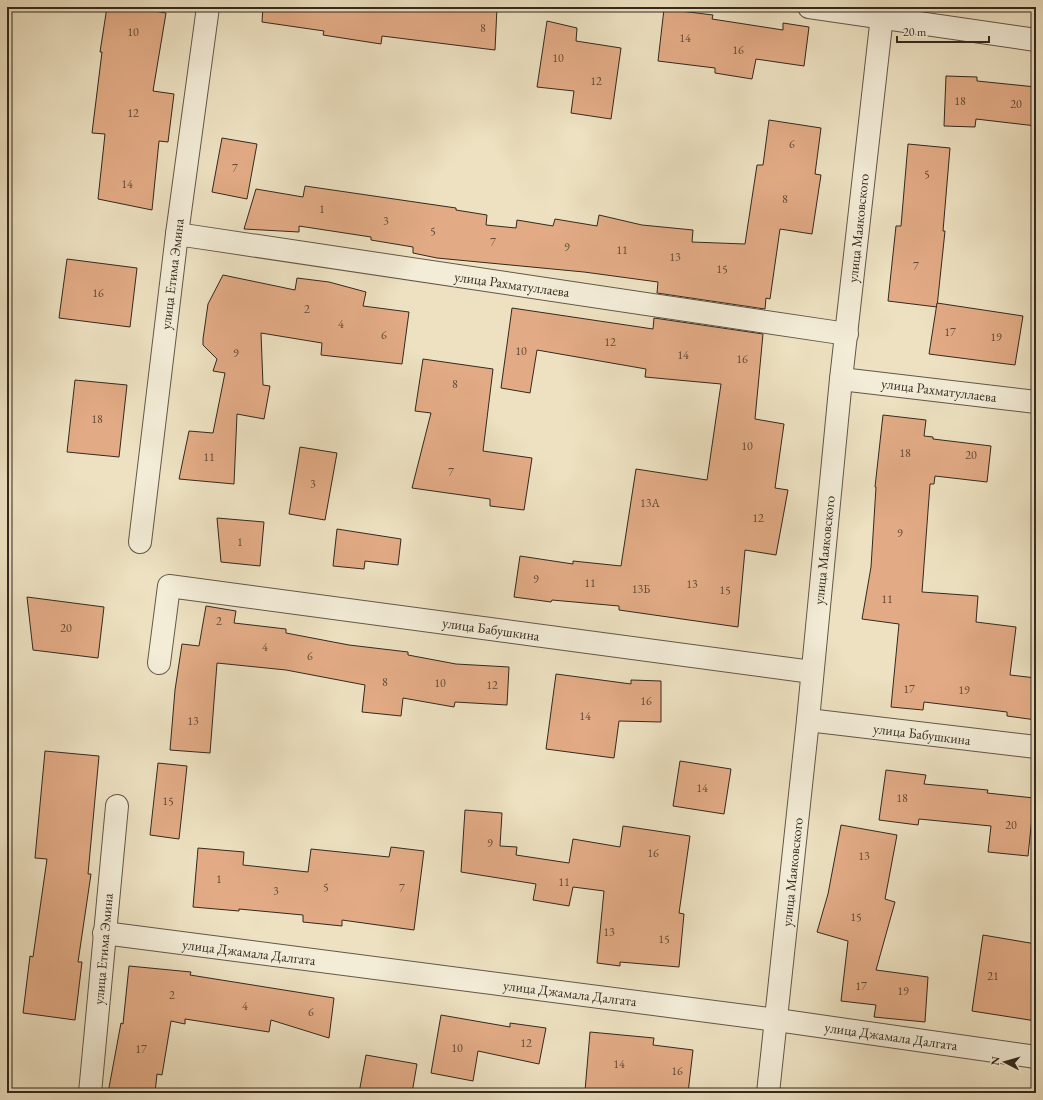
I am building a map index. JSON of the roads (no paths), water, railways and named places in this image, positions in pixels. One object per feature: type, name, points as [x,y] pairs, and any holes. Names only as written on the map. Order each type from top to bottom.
[{"type":"street","name":"улица Етима Эмина","points":[[140,542],[177,234],[208,7]]},
{"type":"street","points":[[809,7],[882,12],[1036,40]]},
{"type":"street","name":"улица Маяковского","points":[[768,1093],[808,720],[841,379],[882,12]]},
{"type":"street","name":"улица Рахматуллаева","points":[[177,234],[847,334]]},
{"type":"street","name":"улица Рахматуллаева","points":[[841,379],[1036,402]]},
{"type":"street","name":"улица Бабушкина","points":[[159,663],[169,586],[812,672]]},
{"type":"street","name":"улица Бабушкина","points":[[808,720],[1036,747]]},
{"type":"street","name":"улица Етима Эмина","points":[[90,1093],[117,806]]},
{"type":"street","name":"улица Джамала Далгата","points":[[104,933],[777,1020],[1036,1057]]}]
